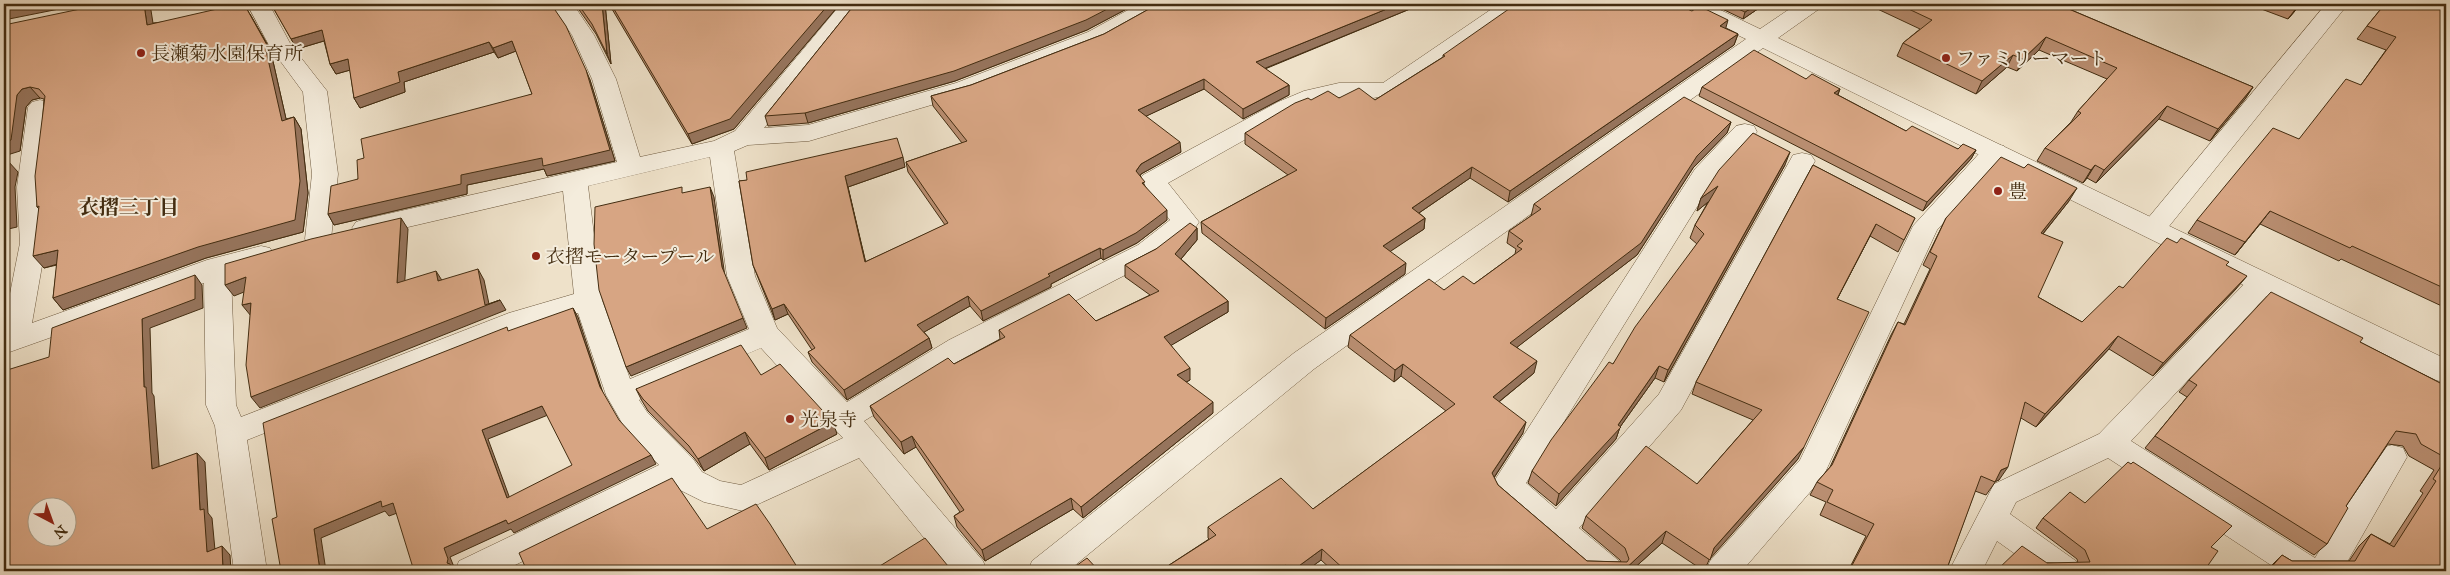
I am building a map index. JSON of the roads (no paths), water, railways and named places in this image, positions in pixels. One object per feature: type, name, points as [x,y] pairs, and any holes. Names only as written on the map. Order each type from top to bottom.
[{"type":"street","points":[[258,4],[281,47],[316,91],[325,174],[300,244]]},
{"type":"street","points":[[562,4],[583,35],[604,79],[630,168]]},
{"type":"street","points":[[852,4],[732,142],[741,276],[764,334],[844,418],[971,571]]},
{"type":"street","points":[[9,341],[217,267],[300,244],[630,168],[732,142],[809,133],[964,88],[1096,37],[1155,4]]},
{"type":"street","points":[[844,418],[959,348],[1147,252],[1186,222],[1152,181],[1286,106],[1312,96],[1339,90],[1374,91],[1389,88],[1513,4]]},
{"type":"street","points":[[1691,4],[1761,40],[2446,372]]},
{"type":"street","points":[[1044,571],[1304,361],[1810,4]]},
{"type":"street","points":[[2153,229],[2337,4]]},
{"type":"street","points":[[1678,97],[1781,151]]},
{"type":"street","points":[[9,341],[33,243],[30,187],[22,161],[40,106]]},
{"type":"street","points":[[1607,571],[1507,486],[1704,175],[1781,151]]},
{"type":"street","points":[[1557,530],[1670,402],[1781,151]]},
{"type":"street","points":[[1722,571],[1812,468],[1917,221],[1995,152]]},
{"type":"street","points":[[574,180],[588,300],[622,395],[636,420],[692,480],[716,493],[743,498],[863,442]]},
{"type":"street","points":[[217,267],[221,404],[231,434],[250,571]]},
{"type":"street","points":[[1965,571],[2006,493],[2110,443],[2262,283]]},
{"type":"street","points":[[231,434],[519,320],[588,300]]},
{"type":"street","points":[[622,395],[764,334]]},
{"type":"street","points":[[2110,443],[2307,571]]},
{"type":"street","points":[[2325,571],[2392,457]]},
{"type":"street","points":[[471,571],[682,468]]},
{"type":"street","points":[[1992,519],[2064,571]]},
{"type":"place","name":"長瀬菊水園保育所","points":[[141,53]]},
{"type":"place","name":"ファミリーマート","points":[[1946,58]]},
{"type":"place","name":"豊","points":[[1998,191]]},
{"type":"place","name":"衣摺モータープール","points":[[536,256]]},
{"type":"place","name":"光泉寺","points":[[790,419]]},
{"type":"district","name":"衣摺三丁目","points":[[129,207]]}]
